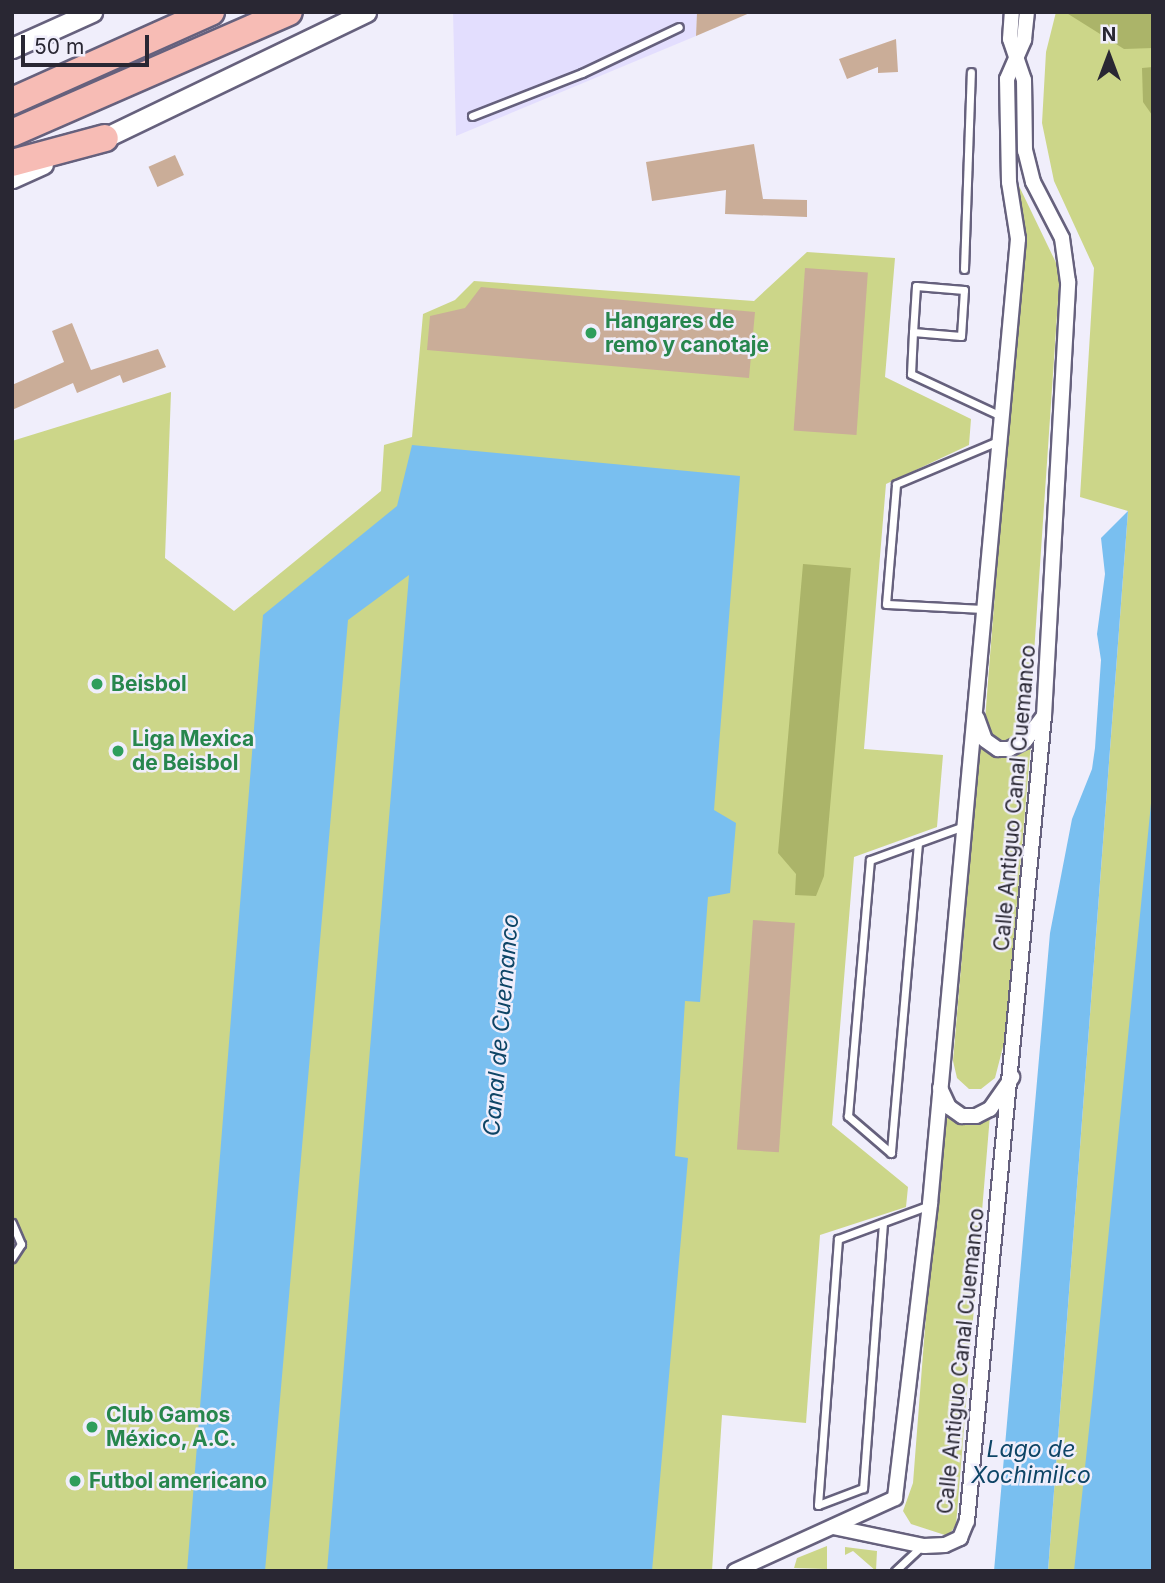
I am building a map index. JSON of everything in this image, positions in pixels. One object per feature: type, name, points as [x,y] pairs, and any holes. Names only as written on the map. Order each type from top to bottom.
[{"type":"highway","points":[[12,101],[211,12]]},
{"type":"highway","points":[[12,133],[289,12]]},
{"type":"highway","points":[[12,163],[105,138]]},
{"type":"main road","points":[[12,48],[70,17],[92,12]]},
{"type":"main road","points":[[12,178],[105,138],[366,12]]},
{"type":"street","name":"Calle Antiguo Canal Cuemanco","points":[[834,1527],[924,1546],[945,1545],[960,1538],[967,1521],[1013,1076],[1044,716],[1068,266],[1062,238],[1033,182],[1025,151],[1024,80],[1010,39],[1012,12]]},
{"type":"street","name":"Calle Antiguo Canal Cuemanco","points":[[834,1527],[895,1498],[930,1204],[1018,239],[1005,124],[1007,79],[1024,40],[1027,12]]},
{"type":"street","points":[[975,713],[985,740],[998,749],[1025,741],[1044,716]]},
{"type":"street","points":[[940,1086],[949,1107],[962,1116],[976,1116],[990,1109],[1013,1076]]},
{"type":"street","points":[[735,1571],[834,1527]]},
{"type":"lane","points":[[472,116],[582,73],[679,27]]},
{"type":"lane","points":[[964,269],[971,72]]},
{"type":"lane","points":[[914,332],[961,335],[964,290],[916,286],[911,374],[1002,417]]},
{"type":"lane","points":[[984,609],[886,604],[896,484],[1000,440]]},
{"type":"lane","points":[[918,843],[891,1153],[848,1116],[870,860],[964,825]]},
{"type":"lane","points":[[883,1223],[863,1488],[818,1505],[838,1239],[930,1204]]},
{"type":"lane","points":[[12,1223],[21,1244],[12,1258]]},
{"type":"lane","points":[[895,1571],[910,1553],[924,1546]]},
{"type":"shaded area","points":[[453,12],[697,12],[696,36],[456,136]]},
{"type":"green space","points":[[1056,12],[1153,12],[1153,1571],[1048,1571],[1128,511],[1080,497],[1094,268],[1054,181],[1042,123],[1046,52]]},
{"type":"green space","points":[[1065,12],[1153,12],[1153,48],[1124,49]]},
{"type":"green space","points":[[1153,67],[1152,115],[1143,102],[1142,68]]},
{"type":"green space","points":[[1019,186],[1060,271],[1029,727],[1018,738],[1002,743],[990,737],[985,720],[1022,247]]},
{"type":"green space","points":[[807,252],[895,258],[885,377],[971,419],[969,445],[886,484],[864,749],[943,755],[937,827],[854,857],[832,1125],[908,1187],[906,1207],[820,1235],[806,1423],[722,1415],[712,1571],[12,1571],[12,441],[171,392],[165,558],[234,611],[381,491],[384,445],[412,437],[423,314],[455,300],[474,281],[754,301]]},
{"type":"green space","points":[[803,564],[851,568],[824,876],[816,896],[795,895],[796,874],[778,853]]},
{"type":"green space","points":[[980,743],[989,753],[1003,758],[1021,753],[1031,743],[1005,1039],[995,1078],[981,1089],[969,1089],[957,1078],[953,1061]]},
{"type":"green space","points":[[942,1108],[990,1115],[956,1525],[948,1536],[911,1524],[903,1511],[913,1483]]},
{"type":"green space","points":[[827,1546],[827,1569],[794,1568],[797,1558]]},
{"type":"green space","points":[[845,1547],[877,1551],[876,1571],[853,1551],[845,1555]]},
{"type":"water","name":"Canal de Cuemanco","points":[[412,445],[740,476],[714,810],[736,823],[730,893],[708,897],[700,1002],[685,1001],[675,1156],[688,1158],[652,1571],[327,1571],[409,575],[348,620],[265,1571],[187,1571],[263,615],[397,506]]},
{"type":"water","name":"Lago de Xochimilco","points":[[1128,511],[1048,1571],[994,1571],[1050,933],[1072,819],[1092,769],[1095,748],[1101,660],[1097,634],[1105,574],[1101,538]]},
{"type":"water","points":[[1153,783],[1153,1571],[1074,1571],[1093,1392]]},
{"type":"building","points":[[697,12],[752,12],[696,36]]},
{"type":"building","points":[[896,39],[898,72],[878,73],[878,67],[847,79],[839,59]]},
{"type":"building","points":[[754,144],[763,199],[807,200],[807,217],[725,214],[726,190],[652,201],[646,162]]},
{"type":"building","points":[[175,155],[184,175],[157,187],[149,167]]},
{"type":"building","points":[[805,268],[868,272],[856,435],[794,431]]},
{"type":"building","name":"Hangares de remo y canotaje","points":[[481,287],[755,312],[749,378],[427,350],[430,316],[465,308]]},
{"type":"building","points":[[72,323],[91,370],[158,349],[166,367],[123,383],[120,375],[77,393],[73,383],[12,410],[12,385],[64,362],[52,331]]},
{"type":"building","points":[[753,920],[795,923],[779,1152],[737,1149]]},
{"type":"place","name":"Hangares de remo y canotaje","points":[[591,333]]},
{"type":"place","name":"Beisbol","points":[[97,684]]},
{"type":"place","name":"Liga Mexica de Beisbol","points":[[118,751]]},
{"type":"place","name":"Club Gamos México, A.C.","points":[[92,1427]]},
{"type":"place","name":"Futbol americano","points":[[75,1481]]}]
